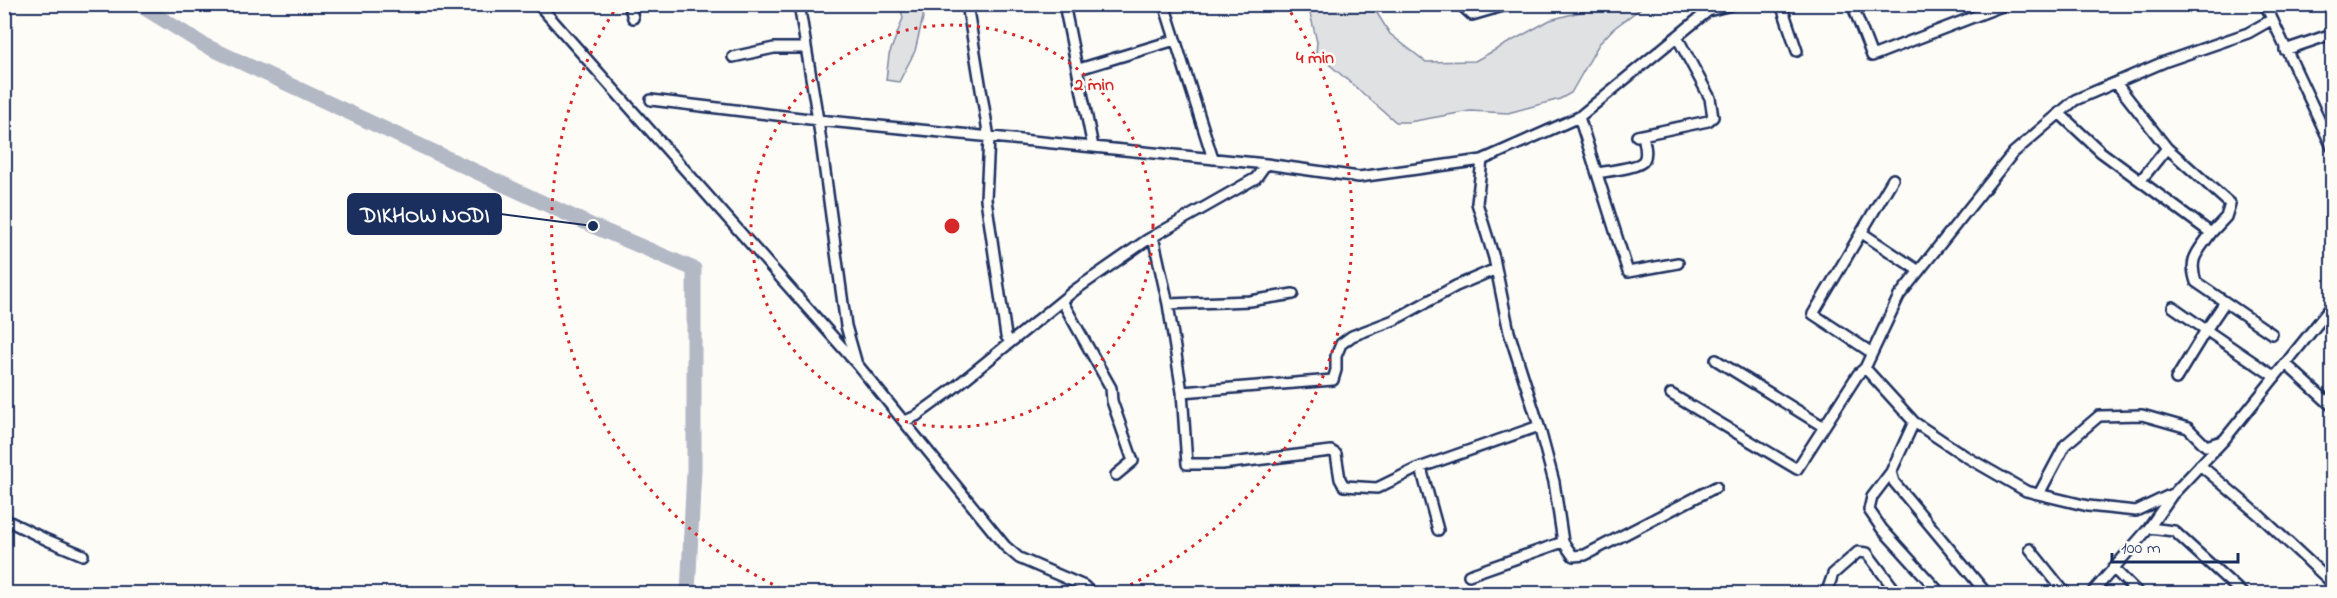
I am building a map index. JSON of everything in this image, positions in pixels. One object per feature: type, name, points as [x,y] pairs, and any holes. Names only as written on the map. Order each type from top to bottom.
[{"type":"street","points":[[538,4],[857,363],[1005,546],[1019,558],[1084,586],[1092,594]]},
{"type":"street","points":[[628,4],[633,18]]},
{"type":"street","points":[[799,4],[818,120],[846,326],[857,363]]},
{"type":"street","points":[[967,4],[989,138],[986,199],[1006,336],[1010,342]]},
{"type":"street","points":[[1064,4],[1093,147]]},
{"type":"street","points":[[1164,4],[1213,159]]},
{"type":"street","points":[[1460,4],[1472,15],[1510,4]]},
{"type":"street","points":[[651,100],[989,138],[1266,164],[1359,177],[1482,160],[1579,117],[1677,37],[1708,8],[1735,4]]},
{"type":"street","points":[[1781,4],[1797,51]]},
{"type":"street","points":[[1852,4],[1872,56],[2007,4]]},
{"type":"street","points":[[2265,4],[2332,147]]},
{"type":"street","points":[[1671,394],[1797,469],[1858,374],[1865,368],[1899,296],[2013,153],[2075,100],[2164,62],[2248,33],[2271,21]]},
{"type":"street","points":[[2285,50],[2332,34]]},
{"type":"street","points":[[1597,173],[1638,165],[1644,161],[1646,153],[1640,136],[1708,121],[1713,117],[1710,98],[1677,37]]},
{"type":"street","points":[[1079,69],[1175,40]]},
{"type":"street","points":[[733,57],[774,48],[806,48]]},
{"type":"street","points":[[2116,83],[2167,148],[2230,204],[2226,217],[2211,233],[2193,260],[2191,269],[2196,282],[2272,334]]},
{"type":"street","points":[[2060,113],[2101,152],[2211,233]]},
{"type":"street","points":[[1579,117],[1628,272],[1678,263]]},
{"type":"street","points":[[2141,180],[2167,148]]},
{"type":"street","points":[[1482,160],[1477,203],[1496,269],[1509,332],[1554,482],[1563,542],[1573,556],[1585,555],[1716,487]]},
{"type":"street","points":[[905,421],[916,416],[949,392],[1062,301],[1147,240],[1256,178],[1266,164]]},
{"type":"street","points":[[1872,353],[1813,314],[1893,180]]},
{"type":"street","points":[[1862,233],[1919,271]]},
{"type":"street","points":[[1147,240],[1154,241],[1168,304],[1182,392],[1187,464],[1222,464],[1331,451],[1336,454],[1340,479],[1344,486],[1374,489],[1420,468],[1539,426]]},
{"type":"street","points":[[1182,392],[1333,380],[1336,356],[1341,344],[1352,336],[1394,320],[1456,286],[1496,269]]},
{"type":"street","points":[[1168,304],[1250,301],[1293,294]]},
{"type":"street","points":[[1062,301],[1112,388],[1112,401],[1132,461],[1116,475]]},
{"type":"street","points":[[2176,379],[2225,302]]},
{"type":"street","points":[[2173,306],[2275,377]]},
{"type":"street","points":[[2091,594],[2149,528],[2174,493],[2224,440],[2332,306]]},
{"type":"street","points":[[1716,360],[1824,427]]},
{"type":"street","points":[[2286,364],[2332,406]]},
{"type":"street","points":[[1865,368],[1914,422],[2015,485],[2039,494],[2088,506],[2136,511],[2174,493]]},
{"type":"street","points":[[2039,494],[2065,445],[2100,416],[2142,415],[2188,428],[2206,446],[2224,440]]},
{"type":"street","points":[[1914,422],[1891,472],[1872,497],[1869,510],[1882,529],[1941,594]]},
{"type":"street","points":[[2200,465],[2259,515],[2332,583]]},
{"type":"street","points":[[1420,468],[1438,530]]},
{"type":"street","points":[[1891,472],[1893,482],[1987,594]]},
{"type":"street","points":[[4,519],[83,555]]},
{"type":"street","points":[[2149,528],[2174,531],[2243,594]]},
{"type":"street","points":[[1469,575],[1563,542]]},
{"type":"street","points":[[2030,549],[2066,594]]},
{"type":"street","points":[[1826,594],[1833,574],[1858,552],[1867,552],[1898,594]]},
{"type":"street","points":[[2113,568],[2139,594]]},
{"type":"shaded area","points":[[900,5],[926,5],[915,51],[899,82],[886,80],[889,55],[903,18]]},
{"type":"shaded area","points":[[1308,5],[1372,5],[1390,34],[1426,62],[1475,61],[1550,20],[1606,5],[1645,5],[1613,29],[1599,44],[1571,93],[1560,99],[1508,113],[1470,111],[1409,122],[1396,122],[1316,53],[1317,42]]},
{"type":"waterway","points":[[138,4],[204,45],[593,226],[694,269],[694,470],[688,594]]},
{"type":"place","name":"DIKHOW NODI","points":[[593,226]]}]
